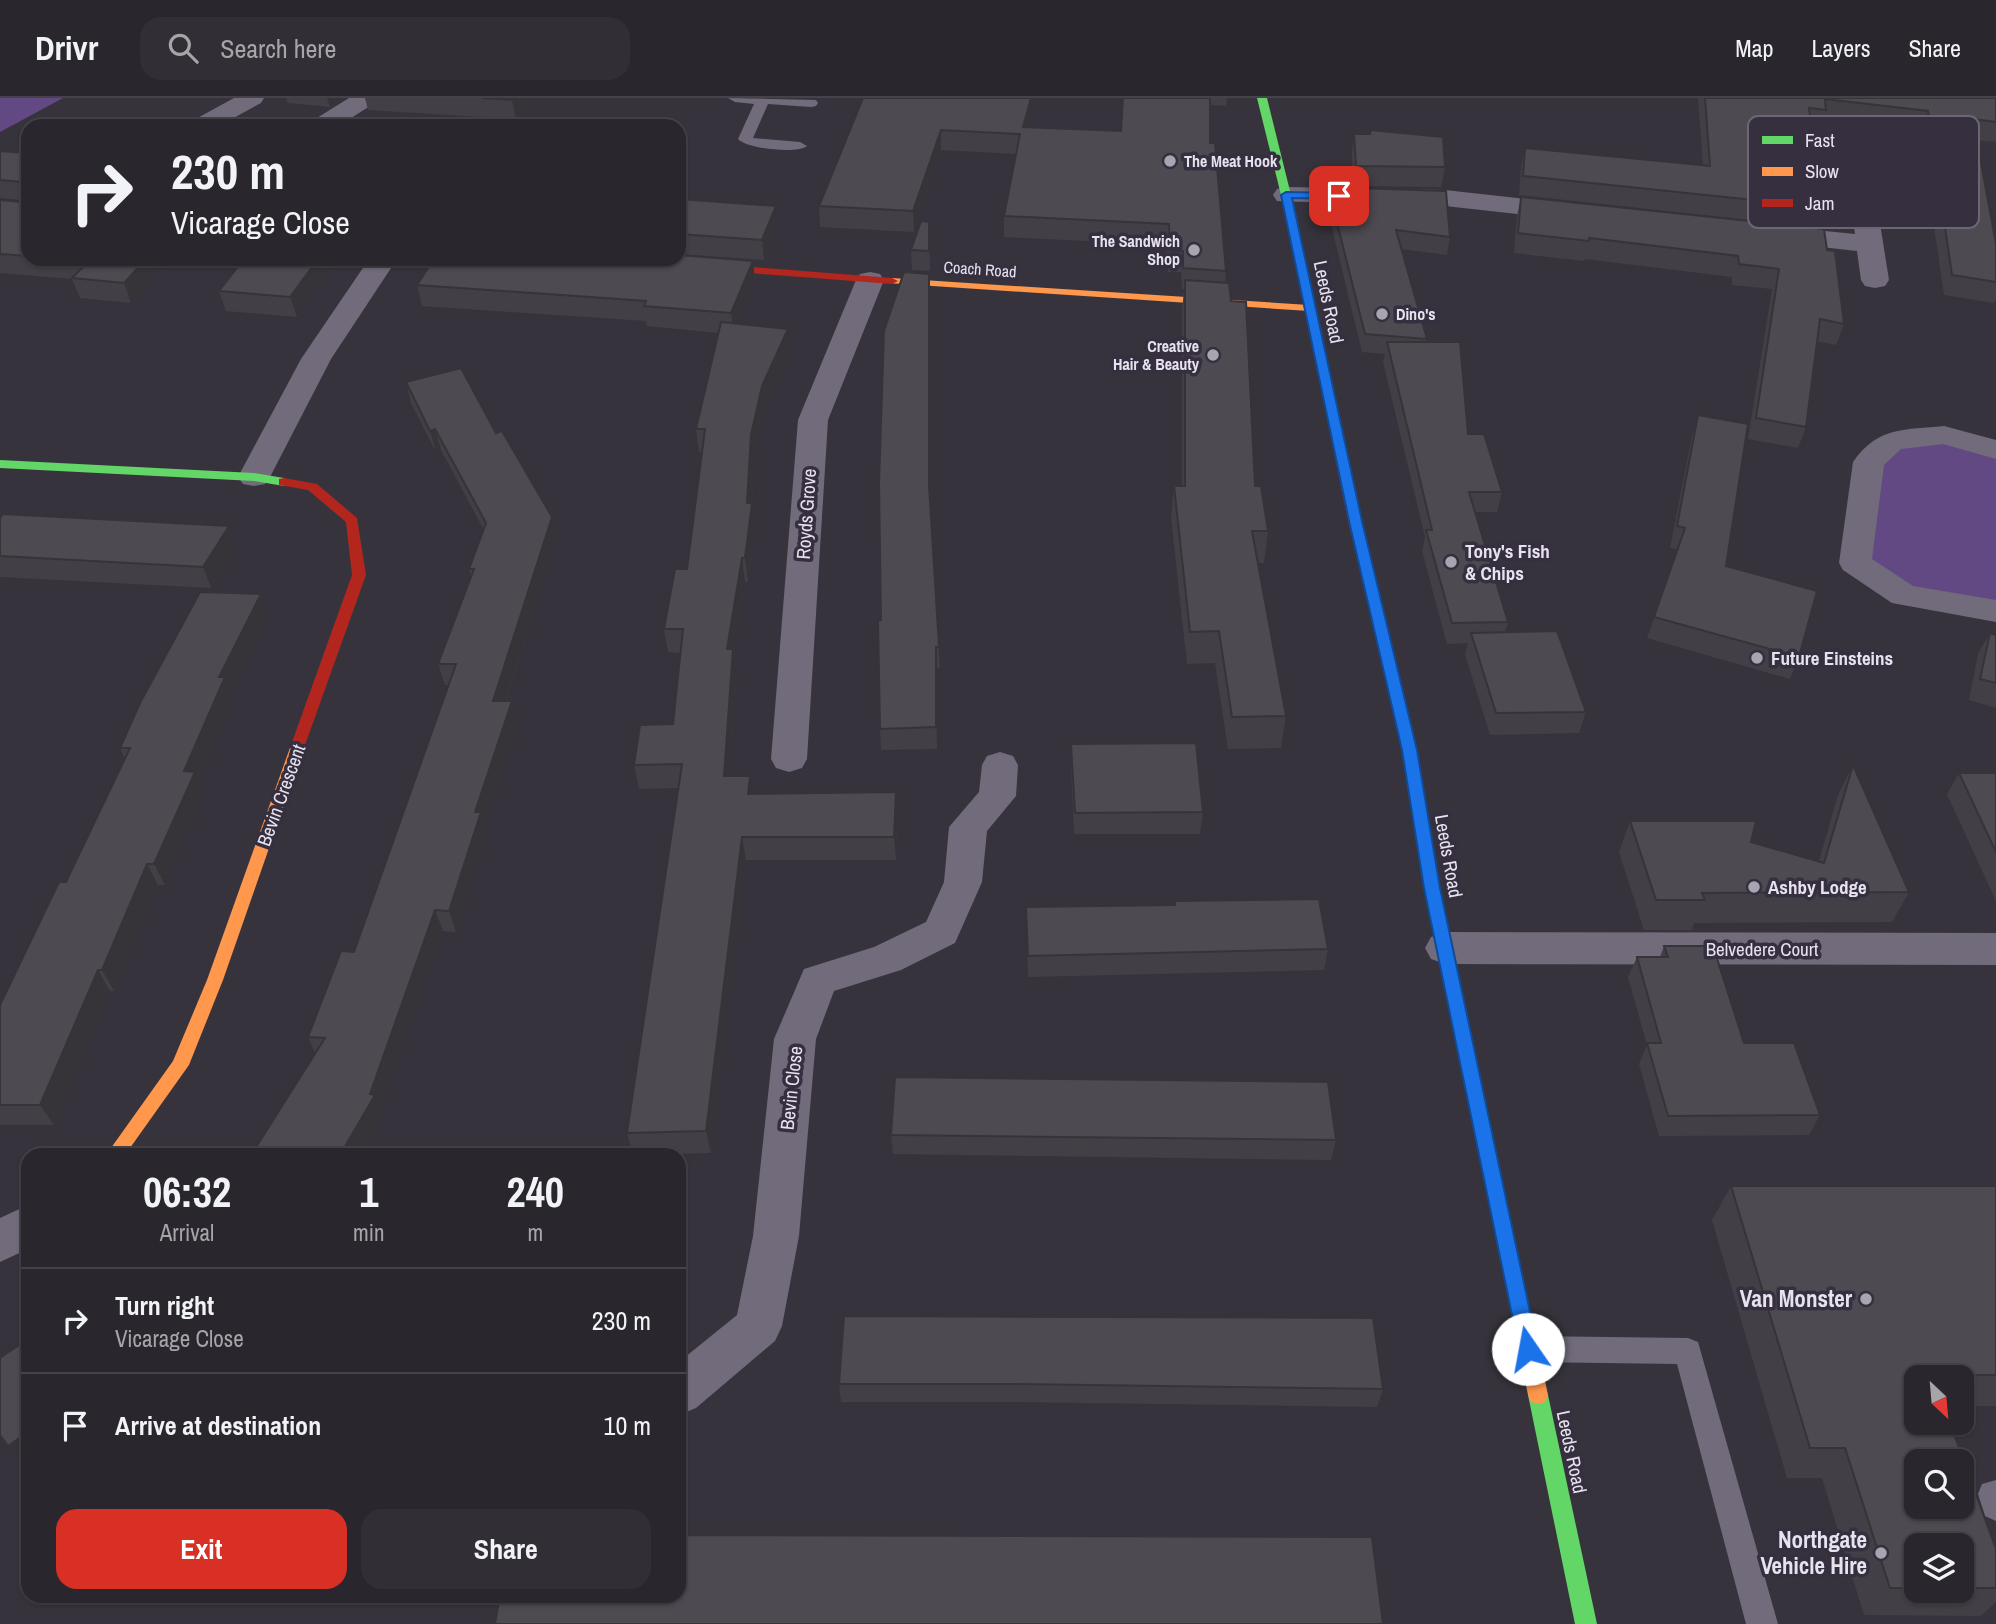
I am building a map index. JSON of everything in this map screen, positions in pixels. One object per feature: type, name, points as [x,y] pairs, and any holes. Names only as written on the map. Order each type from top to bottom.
[{"type":"street","points":[[214,119],[252,98]]},
{"type":"street","points":[[332,119],[366,98]]},
{"type":"street","name":"Leeds Road","points":[[1262,98],[1286,195],[1355,521],[1410,750],[1445,948],[1586,1624]]},
{"type":"street","points":[[1286,195],[1445,198],[1596,214]]},
{"type":"street","points":[[1868,228],[1875,280]]},
{"type":"street","points":[[1746,231],[1870,244]]},
{"type":"street","name":"Coach Road","points":[[686,265],[1309,309]]},
{"type":"street","points":[[254,477],[316,359],[378,266]]},
{"type":"street","name":"Royds Grove","points":[[789,759],[813,420],[870,280]]},
{"type":"street","points":[[1996,450],[1944,435],[1892,441],[1869,462],[1855,564],[1904,595],[1996,611]]},
{"type":"street","name":"Bevin Crescent","points":[[0,464],[254,477],[312,487],[352,521],[359,575],[215,980],[180,1065],[120,1148]]},
{"type":"street","name":"Bevin Close","points":[[686,1386],[758,1326],[776,1236],[795,1039],[818,980],[887,959],[941,932],[963,882],[968,827],[997,796],[1000,765]]},
{"type":"street","name":"Belvedere Court","points":[[1445,948],[1996,949]]},
{"type":"street","points":[[0,1242],[21,1228]]},
{"type":"lane","points":[[735,98],[811,103]]},
{"type":"lane","points":[[763,100],[745,139],[750,142],[800,146]]},
{"type":"lane","points":[[1528,1349],[1688,1351],[1762,1624]]},
{"type":"lane","points":[[1996,1494],[1993,1494],[1996,1506]]},
{"type":"shaded area","points":[[0,98],[63,98],[21,119],[0,132]]},
{"type":"shaded area","points":[[1944,435],[1996,450],[1996,611],[1904,595],[1855,563],[1869,462],[1892,441]]},
{"type":"building","points":[[482,98],[513,98],[512,100]]},
{"type":"building","points":[[863,98],[1031,98],[1023,127],[1121,131],[1123,98],[1210,98],[1210,143],[1215,143],[1226,271],[1183,268],[1183,251],[1170,251],[1169,224],[1004,216],[1020,134],[941,130],[913,211],[819,206]]},
{"type":"building","points":[[1705,98],[1996,98],[1996,122],[1979,120],[1979,116],[1929,116],[1928,111],[1825,99],[1826,110],[1809,108],[1810,116],[1748,116],[1748,199],[1523,176],[1525,148],[1710,166]]},
{"type":"building","points":[[1371,130],[1443,137],[1445,167],[1356,166],[1354,134],[1370,134]]},
{"type":"building","points":[[0,151],[21,152],[21,182],[0,180]]},
{"type":"building","points":[[1979,152],[1996,244],[1996,282],[1952,275],[1945,228],[1979,228]]},
{"type":"building","points":[[1356,188],[1446,191],[1450,237],[1396,230],[1427,339],[1365,334],[1332,203],[1357,203]]},
{"type":"building","points":[[1521,197],[1748,221],[1748,228],[1824,229],[1827,250],[1835,251],[1844,324],[1820,319],[1806,427],[1756,418],[1779,269],[1739,264],[1738,256],[1589,238],[1589,241],[1518,233]]},
{"type":"building","points":[[0,200],[21,202],[21,256],[0,254]]},
{"type":"building","points":[[686,200],[776,206],[762,240],[686,235]]},
{"type":"building","points":[[921,221],[929,222],[929,251],[911,250]]},
{"type":"building","points":[[686,256],[753,261],[731,313],[644,306],[646,301],[417,285],[429,266],[686,266]]},
{"type":"building","points":[[84,266],[140,266],[124,283],[72,278]]},
{"type":"building","points":[[239,266],[313,266],[290,297],[219,291]]},
{"type":"building","points":[[904,272],[929,274],[929,485],[939,647],[936,647],[936,727],[880,729],[879,483],[884,331]]},
{"type":"building","points":[[1185,280],[1229,283],[1231,301],[1246,302],[1255,486],[1261,486],[1268,531],[1252,531],[1286,716],[1232,717],[1219,631],[1190,632],[1174,486],[1185,486]]},
{"type":"building","points":[[721,322],[788,329],[762,386],[751,435],[747,503],[752,503],[745,558],[742,558],[727,649],[733,649],[724,776],[750,776],[748,794],[896,792],[894,837],[742,837],[706,1131],[627,1133],[682,764],[634,765],[640,725],[673,724],[683,629],[664,629],[675,569],[687,569],[705,429],[696,429]]},
{"type":"building","points":[[1387,342],[1460,342],[1468,434],[1484,434],[1502,492],[1469,492],[1508,622],[1452,623],[1426,530],[1432,530]]},
{"type":"building","points":[[461,368],[496,433],[502,431],[552,517],[493,701],[512,701],[475,812],[481,812],[449,911],[435,910],[370,1094],[375,1095],[344,1148],[255,1148],[325,1038],[308,1037],[341,951],[354,952],[456,664],[438,664],[474,569],[469,569],[486,523],[435,429],[430,431],[406,382]]},
{"type":"building","points":[[1698,415],[1748,424],[1726,566],[1817,591],[1799,657],[1654,617],[1685,528],[1677,526]]},
{"type":"building","points":[[3,514],[229,526],[203,567],[0,556],[0,518]]},
{"type":"building","points":[[200,592],[261,594],[219,677],[225,677],[184,771],[195,772],[154,864],[147,864],[40,1105],[0,1105],[0,1005],[59,882],[66,882],[130,748],[120,748],[140,703]]},
{"type":"building","points":[[1557,631],[1586,712],[1496,713],[1471,633]]},
{"type":"building","points":[[1990,633],[1996,635],[1996,683],[1980,679]]},
{"type":"building","points":[[1196,743],[1203,812],[1075,813],[1071,744]]},
{"type":"building","points":[[1853,765],[1909,892],[1702,893],[1705,900],[1656,900],[1630,821],[1756,821],[1751,842],[1824,863]]},
{"type":"building","points":[[1959,773],[1996,773],[1996,852]]},
{"type":"building","points":[[1319,899],[1328,949],[1028,956],[1026,907]]},
{"type":"building","points":[[1664,946],[1713,946],[1744,1043],[1794,1043],[1820,1115],[1668,1116],[1647,1043],[1661,1043],[1637,957],[1668,957]]},
{"type":"building","points":[[895,1077],[1328,1082],[1336,1140],[891,1135]]},
{"type":"building","name":"Van Monster","points":[[1731,1186],[1996,1186],[1996,1375],[1974,1375],[1974,1365],[1904,1365],[1904,1435],[1954,1435],[1959,1449],[1904,1449],[1904,1519],[1974,1519],[1974,1489],[1996,1549],[1996,1588],[1974,1588],[1974,1533],[1904,1533],[1904,1588],[1890,1588],[1845,1448],[1810,1448]]},
{"type":"building","points":[[844,1316],[1373,1318],[1383,1389],[839,1384]]},
{"type":"building","points":[[21,1344],[21,1437],[8,1446],[0,1435],[0,1358]]},
{"type":"building","points":[[686,1535],[1372,1537],[1383,1624],[495,1624],[499,1603],[686,1603]]},
{"type":"traffic: fast","points":[[1262,98],[1320,354]]},
{"type":"traffic: fast","points":[[0,464],[254,477],[284,482]]},
{"type":"traffic: fast","points":[[1538,1395],[1586,1624]]},
{"type":"traffic: slow","points":[[892,281],[1309,308]]},
{"type":"traffic: slow","points":[[120,1148],[180,1065],[215,980],[298,745]]},
{"type":"traffic: slow","points":[[1431,883],[1538,1395]]},
{"type":"traffic: jam","points":[[686,265],[892,281]]},
{"type":"traffic: jam","points":[[1320,354],[1355,521],[1410,750],[1431,883]]},
{"type":"traffic: jam","points":[[284,482],[312,487],[352,521],[359,575],[298,745]]},
{"type":"place","name":"The Meat Hook","points":[[1170,161]]},
{"type":"place","name":"The Sandwich Shop","points":[[1194,250]]},
{"type":"place","name":"Dino's","points":[[1382,314]]},
{"type":"place","name":"Creative Hair & Beauty","points":[[1213,355]]},
{"type":"place","name":"Tony's Fish & Chips","points":[[1451,562]]},
{"type":"place","name":"Future Einsteins","points":[[1757,658]]},
{"type":"place","name":"Ashby Lodge","points":[[1754,887]]},
{"type":"place","name":"Van Monster","points":[[1866,1299]]},
{"type":"place","name":"Northgate Vehicle Hire","points":[[1881,1553]]},
{"type":"route","points":[[1339,196],[1286,195],[1355,521],[1410,750],[1432,888],[1528,1349]]}]
